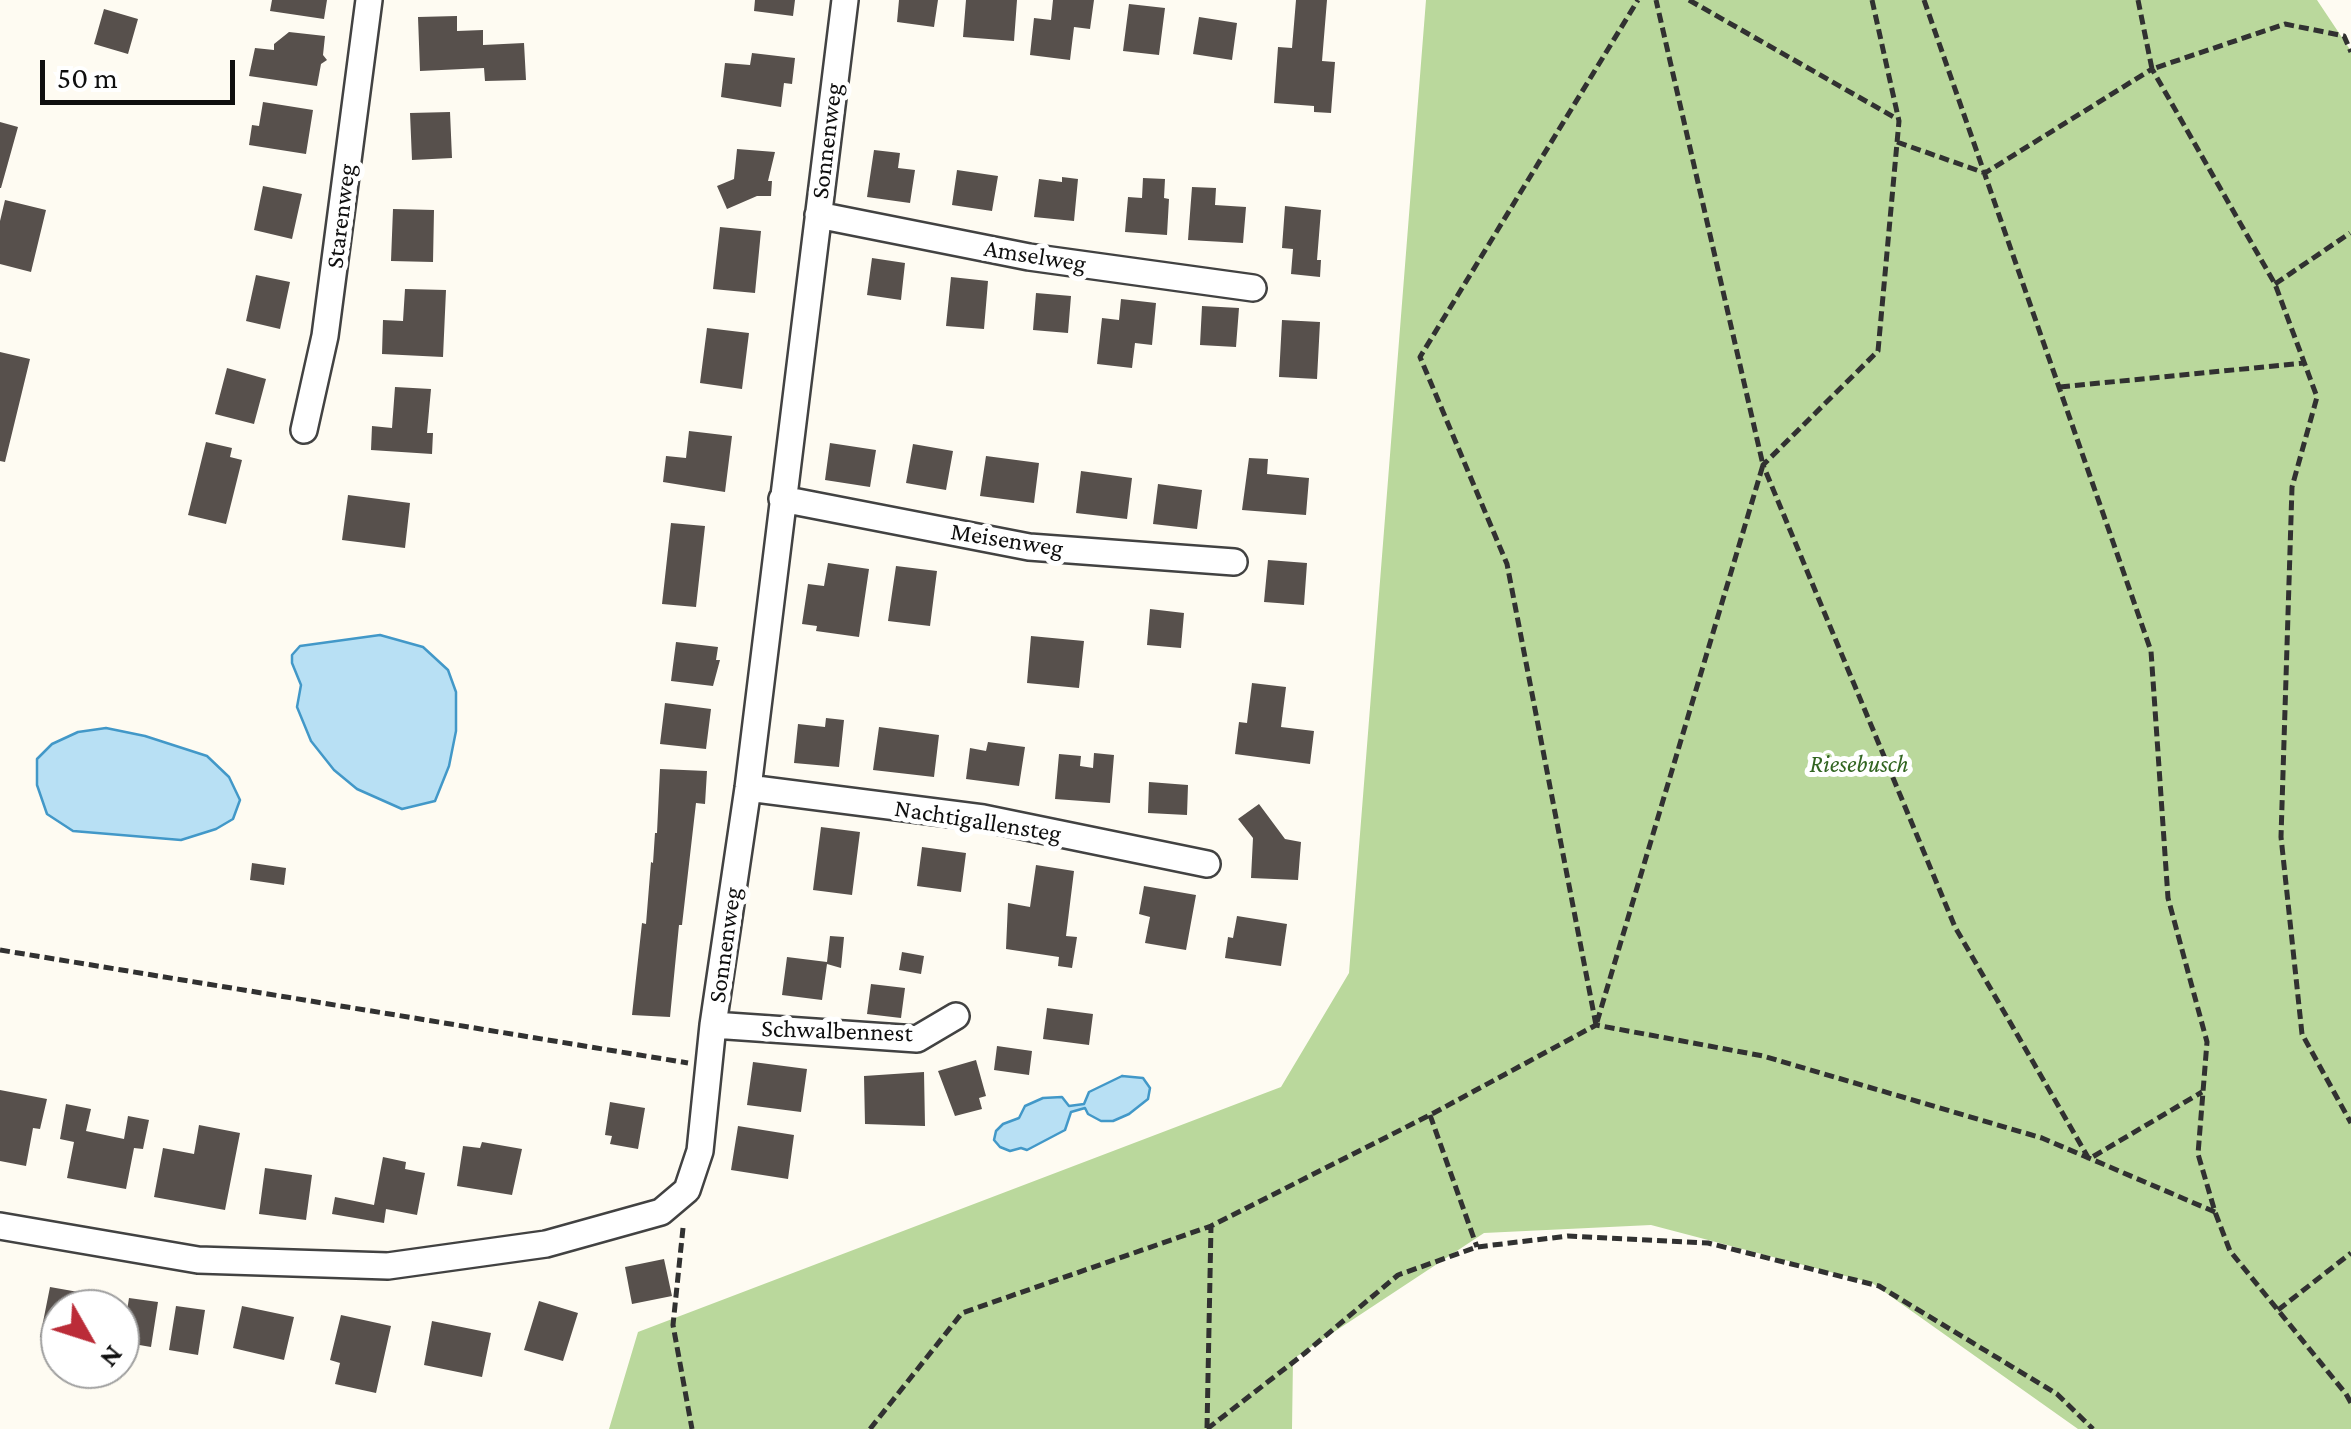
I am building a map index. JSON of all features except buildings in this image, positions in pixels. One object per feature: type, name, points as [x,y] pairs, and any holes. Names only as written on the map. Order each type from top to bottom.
[{"type":"street","name":"Starenweg","points":[[304,430],[325,336],[369,0]]},
{"type":"street","name":"Sonnenweg","points":[[687,1190],[700,1151],[713,1024],[748,788],[844,0]]},
{"type":"street","name":"Amselweg","points":[[818,215],[1029,257],[1253,288]]},
{"type":"street","name":"Meisenweg","points":[[782,499],[1029,547],[1234,562]]},
{"type":"street","name":"Nachtigallensteg","points":[[748,788],[983,818],[1207,864]]},
{"type":"street","name":"Schwalbennest","points":[[713,1024],[917,1039],[956,1016]]},
{"type":"street","points":[[0,1226],[198,1260],[388,1266],[546,1244],[661,1212],[687,1190]]},
{"type":"path","points":[[1596,1025],[1507,564],[1420,357],[1638,0]]},
{"type":"path","points":[[1656,0],[1763,465],[1955,927],[2089,1159]]},
{"type":"path","points":[[1689,0],[1900,121]]},
{"type":"path","points":[[1596,1025],[1763,465],[1878,351],[1900,121],[1872,0]]},
{"type":"path","points":[[1924,0],[2150,651],[2168,898],[2207,1042],[2198,1154],[2215,1212],[2230,1251],[2351,1403]]},
{"type":"path","points":[[2138,0],[2152,69],[2275,284],[2317,397],[2292,486],[2281,837],[2302,1034],[2351,1123]]},
{"type":"path","points":[[1985,173],[2152,69],[2285,24],[2344,36],[2351,52]]},
{"type":"path","points":[[1898,142],[1985,173]]},
{"type":"path","points":[[2275,284],[2351,232]]},
{"type":"path","points":[[2060,387],[2304,363]]},
{"type":"path","points":[[0,950],[638,1058],[710,1066]]},
{"type":"path","points":[[870,1429],[962,1313],[1212,1226],[1430,1116],[1596,1025],[1763,1056],[2042,1138],[2215,1212]]},
{"type":"path","points":[[2089,1159],[2202,1092]]},
{"type":"path","points":[[1430,1116],[1477,1247]]},
{"type":"path","points":[[687,1190],[674,1325],[692,1429]]},
{"type":"path","points":[[1207,1429],[1212,1226]]},
{"type":"path","points":[[1207,1429],[1398,1274],[1477,1247],[1568,1236],[1708,1243],[1879,1286],[2057,1394],[2094,1429]]},
{"type":"path","points":[[2278,1310],[2351,1253]]},
{"type":"green space","name":"Riesebusch","points":[[1426,0],[2317,0],[2351,51],[2351,1429],[2078,1429],[1872,1283],[1651,1225],[1484,1233],[1293,1359],[1292,1429],[609,1429],[638,1332],[1281,1087],[1349,973]]},
{"type":"water","points":[[380,635],[423,647],[448,670],[456,692],[456,731],[449,766],[435,801],[402,809],[357,789],[334,770],[311,741],[297,707],[301,685],[292,655],[300,646]]},
{"type":"water","points":[[106,728],[207,756],[229,777],[240,800],[233,819],[181,840],[73,831],[47,814],[37,785],[37,759],[52,744],[78,732]]},
{"type":"water","points":[[1122,1076],[1143,1078],[1150,1088],[1148,1099],[1129,1114],[1101,1121],[1085,1108],[1071,1112],[1065,1130],[1027,1150],[1010,1151],[994,1140],[996,1131],[1019,1118],[1025,1106],[1043,1098],[1062,1097],[1069,1106],[1084,1104],[1089,1092]]}]
